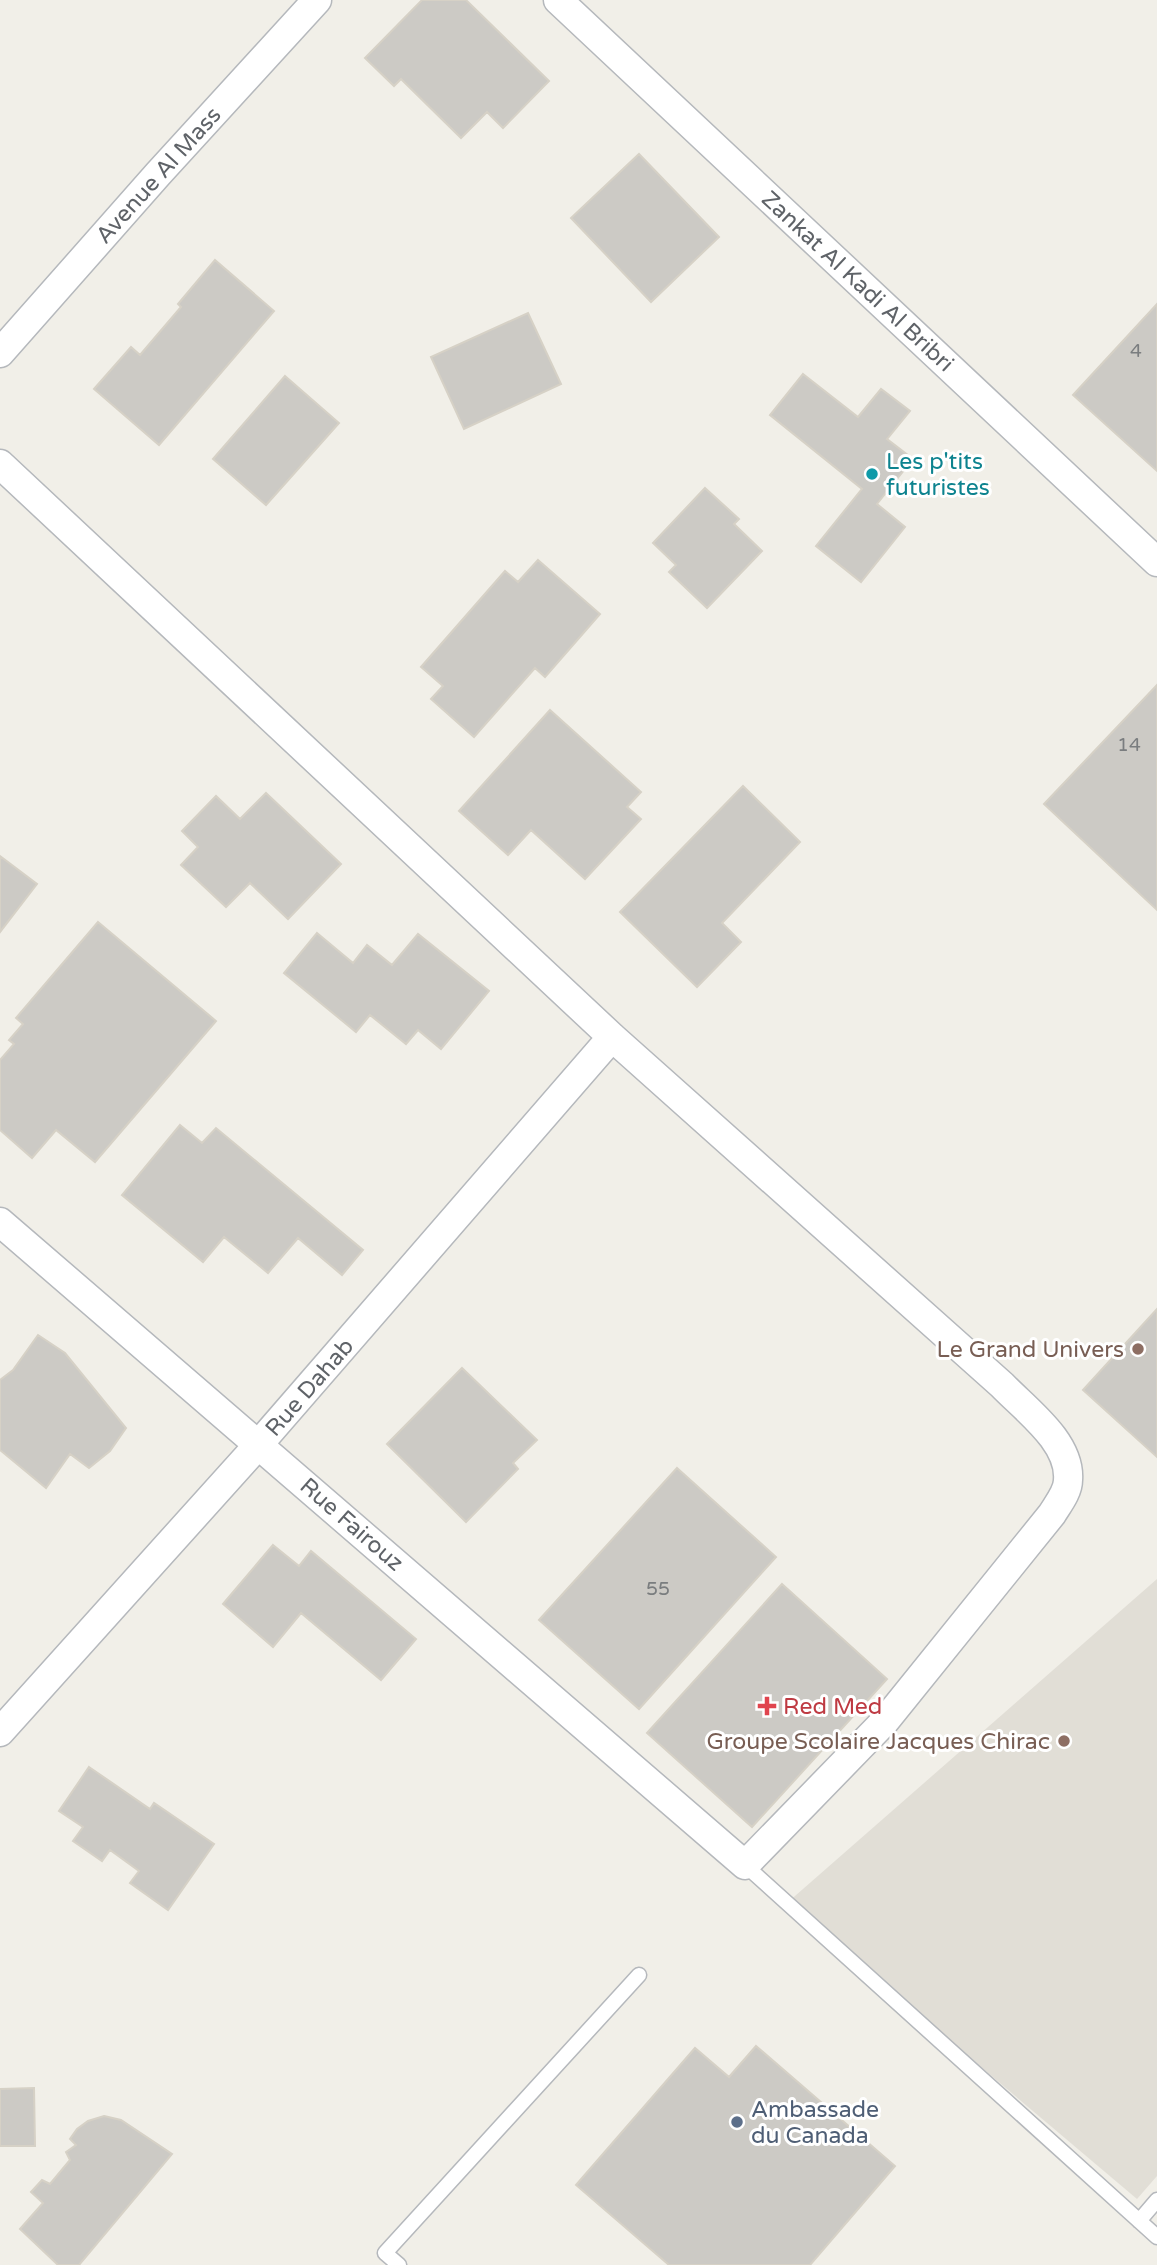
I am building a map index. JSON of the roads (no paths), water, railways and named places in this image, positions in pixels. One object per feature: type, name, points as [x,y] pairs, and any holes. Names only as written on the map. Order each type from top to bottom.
[{"type":"street","name":"Avenue Al Mass","points":[[0,353],[317,0]]},
{"type":"street","name":"Zankat Al Kadi Al Bribri","points":[[558,0],[1157,562]]},
{"type":"street","points":[[0,464],[612,1037],[1002,1385],[1052,1436],[1068,1466],[1069,1483],[1052,1514],[885,1721],[745,1865]]},
{"type":"street","name":"Rue Dahab","points":[[0,1732],[259,1444],[612,1037]]},
{"type":"street","name":"Rue Fairouz","points":[[0,1222],[745,1865]]},
{"type":"lane","points":[[745,1865],[1157,2237]]},
{"type":"lane","points":[[399,2265],[385,2253],[639,1975]]},
{"type":"lane","points":[[1139,2221],[1157,2200]]},
{"type":"place","name":"Les p'tits futuristes","points":[[872,474]]},
{"type":"place","name":"Le Grand Univers","points":[[1138,1349]]},
{"type":"place","name":"Red Med","points":[[767,1706]]},
{"type":"place","name":"Groupe Scolaire Jacques Chirac","points":[[1064,1741]]},
{"type":"place","name":"Ambassade du Canada","points":[[737,2122]]}]
